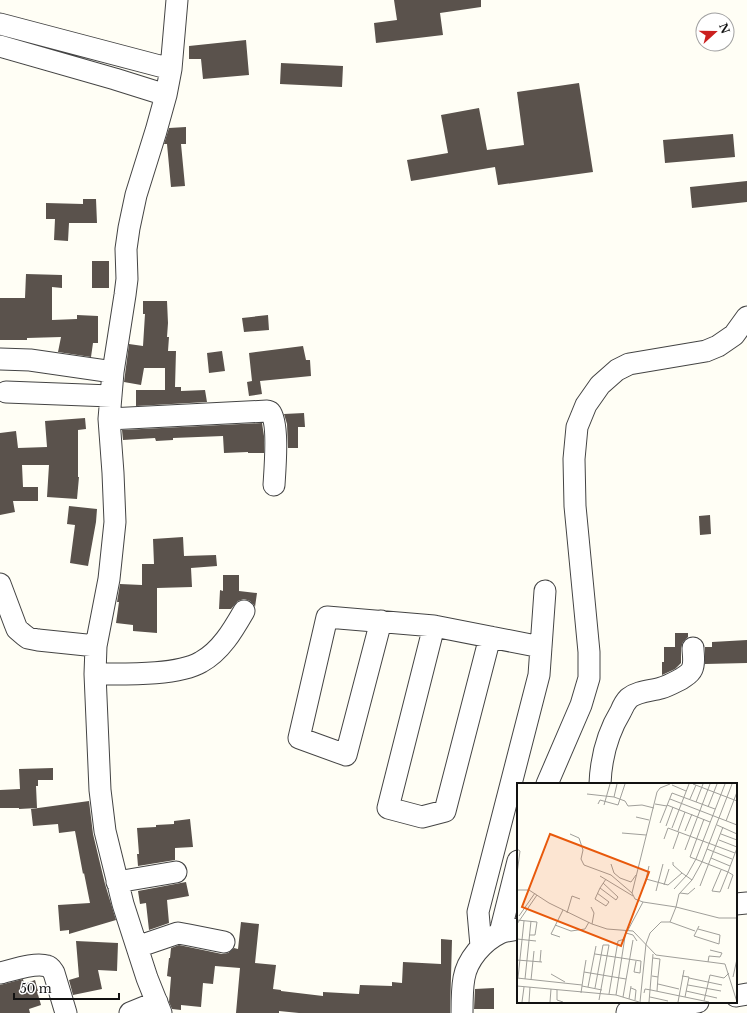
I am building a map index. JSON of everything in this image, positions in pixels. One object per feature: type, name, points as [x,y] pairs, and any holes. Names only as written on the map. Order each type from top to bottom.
[{"type":"street","points":[[130,1013],[159,1008],[147,978],[123,904],[105,831],[100,790],[95,674],[96,646],[109,580],[115,522],[109,419],[113,372],[126,295],[126,249],[132,211],[166,95],[171,69],[177,0]]},
{"type":"street","points":[[0,24],[171,69]]},
{"type":"street","points":[[0,46],[166,95]]},
{"type":"street","points":[[115,79],[121,55]]},
{"type":"street","points":[[547,783],[581,705],[589,678],[589,652],[575,506],[574,460],[576,427],[586,405],[600,385],[617,370],[629,364],[706,351],[718,346],[734,335],[747,317]]},
{"type":"street","points":[[0,358],[30,360],[113,372]]},
{"type":"street","points":[[6,392],[111,396]]},
{"type":"street","points":[[109,419],[270,412],[274,418],[274,485]]},
{"type":"street","points":[[0,584],[17,629],[28,638],[96,646]]},
{"type":"street","points":[[481,946],[478,912],[538,675],[545,591]]},
{"type":"street","points":[[95,674],[169,671],[185,668],[201,662],[214,652],[231,633],[244,611]]},
{"type":"street","points":[[381,621],[346,755],[299,738],[327,617],[381,621],[434,626],[541,647]]},
{"type":"street","points":[[434,626],[388,808],[422,817],[445,811],[490,637]]},
{"type":"street","points":[[600,783],[603,752],[617,717],[626,702],[630,697],[636,694],[662,688],[676,682],[689,673],[693,668],[693,648]]},
{"type":"street","points":[[462,1013],[464,978],[467,968],[476,952],[489,940],[509,931],[517,869]]},
{"type":"street","points":[[117,882],[176,872]]},
{"type":"street","points":[[737,904],[747,903]]},
{"type":"street","points":[[137,947],[178,933],[224,942]]},
{"type":"street","points":[[0,972],[32,966],[48,966],[54,973],[66,1013]]},
{"type":"street","points":[[737,996],[747,994]]},
{"type":"street","points":[[627,1012],[672,1010],[695,1003]]},
{"type":"building","points":[[394,0],[481,0],[481,7],[440,13],[443,35],[376,43],[374,23],[397,20]]},
{"type":"building","points":[[246,40],[249,75],[203,79],[201,59],[189,59],[189,46]]},
{"type":"building","points":[[281,63],[343,66],[342,87],[280,84]]},
{"type":"building","points":[[579,83],[593,172],[498,185],[495,167],[411,181],[407,160],[448,153],[441,115],[479,108],[487,150],[524,145],[517,92]]},
{"type":"building","points":[[186,127],[186,144],[181,144],[185,186],[171,187],[167,144],[164,144],[169,128]]},
{"type":"building","points":[[733,134],[735,157],[665,163],[663,140]]},
{"type":"building","points":[[747,181],[747,202],[692,208],[690,187]]},
{"type":"building","points":[[83,199],[96,199],[97,223],[69,223],[68,241],[54,240],[55,219],[46,219],[46,203],[83,204]]},
{"type":"building","points":[[92,261],[109,261],[109,288],[92,288]]},
{"type":"building","points":[[26,274],[62,275],[62,288],[52,287],[52,320],[77,319],[77,315],[98,316],[98,343],[93,343],[91,357],[58,352],[61,337],[27,338],[27,340],[0,340],[0,298],[25,298]]},
{"type":"building","points":[[143,301],[167,301],[167,337],[169,337],[168,351],[176,351],[175,387],[181,387],[181,391],[205,390],[207,402],[136,406],[136,390],[165,390],[165,368],[144,368],[141,385],[124,382],[129,344],[143,346],[145,314],[143,314]]},
{"type":"building","points":[[268,315],[269,330],[244,332],[242,318]]},
{"type":"building","points":[[303,346],[306,360],[310,360],[311,376],[260,381],[262,394],[249,396],[247,382],[252,381],[249,353]]},
{"type":"building","points":[[222,351],[225,371],[209,373],[207,353]]},
{"type":"building","points":[[304,413],[305,427],[298,427],[298,448],[288,448],[287,424],[284,414]]},
{"type":"building","points":[[85,418],[86,429],[78,430],[79,477],[77,499],[47,497],[49,465],[22,465],[23,487],[38,487],[38,501],[13,501],[15,512],[0,515],[0,433],[16,431],[18,448],[47,447],[45,421]]},
{"type":"building","points":[[262,423],[264,453],[224,453],[223,436],[173,438],[173,440],[156,441],[155,438],[123,440],[122,430]]},
{"type":"building","points":[[69,506],[97,509],[88,566],[70,563],[75,525],[67,524]]},
{"type":"building","points":[[710,515],[711,534],[700,535],[699,516]]},
{"type":"building","points":[[183,537],[184,556],[216,555],[217,566],[191,568],[192,587],[157,588],[157,633],[133,631],[133,625],[116,623],[120,584],[142,585],[142,564],[154,564],[153,539]]},
{"type":"building","points":[[223,575],[239,575],[239,591],[257,593],[255,607],[250,601],[244,599],[238,601],[231,609],[219,609],[220,590],[223,591]]},
{"type":"building","points":[[675,633],[688,633],[688,637],[683,642],[681,648],[681,663],[675,669],[662,675],[664,647],[675,647]]},
{"type":"building","points":[[747,640],[747,663],[705,664],[705,647],[712,647],[712,642]]},
{"type":"building","points":[[53,768],[53,780],[38,780],[38,786],[36,786],[37,808],[0,808],[0,790],[20,789],[19,769]]},
{"type":"building","points":[[89,801],[93,834],[105,884],[116,920],[69,934],[69,930],[60,931],[58,905],[90,903],[75,831],[59,833],[58,824],[33,826],[31,809]]},
{"type":"building","points":[[190,819],[193,847],[175,848],[175,860],[138,866],[137,854],[139,854],[137,828],[174,824],[174,821]]},
{"type":"building","points":[[186,882],[189,896],[167,900],[169,923],[149,930],[146,903],[140,904],[138,891]]},
{"type":"building","points":[[241,922],[259,924],[255,963],[276,965],[273,989],[323,996],[323,992],[359,994],[360,985],[392,986],[392,982],[402,983],[403,962],[441,964],[441,939],[452,940],[450,1013],[299,1013],[279,1011],[279,1013],[236,1013],[240,968],[215,966],[213,984],[203,983],[201,1007],[181,1005],[181,1010],[172,1009],[169,1002],[171,977],[167,976],[171,948],[179,945],[222,954],[228,953],[234,948],[238,949]]},
{"type":"building","points":[[76,941],[118,943],[117,971],[98,970],[102,989],[73,995],[69,980],[79,977]]},
{"type":"building","points":[[23,979],[24,984],[35,980],[41,1005],[29,1009],[30,1013],[0,1013],[0,985]]},
{"type":"building","points":[[494,988],[494,1009],[474,1009],[475,989]]}]
